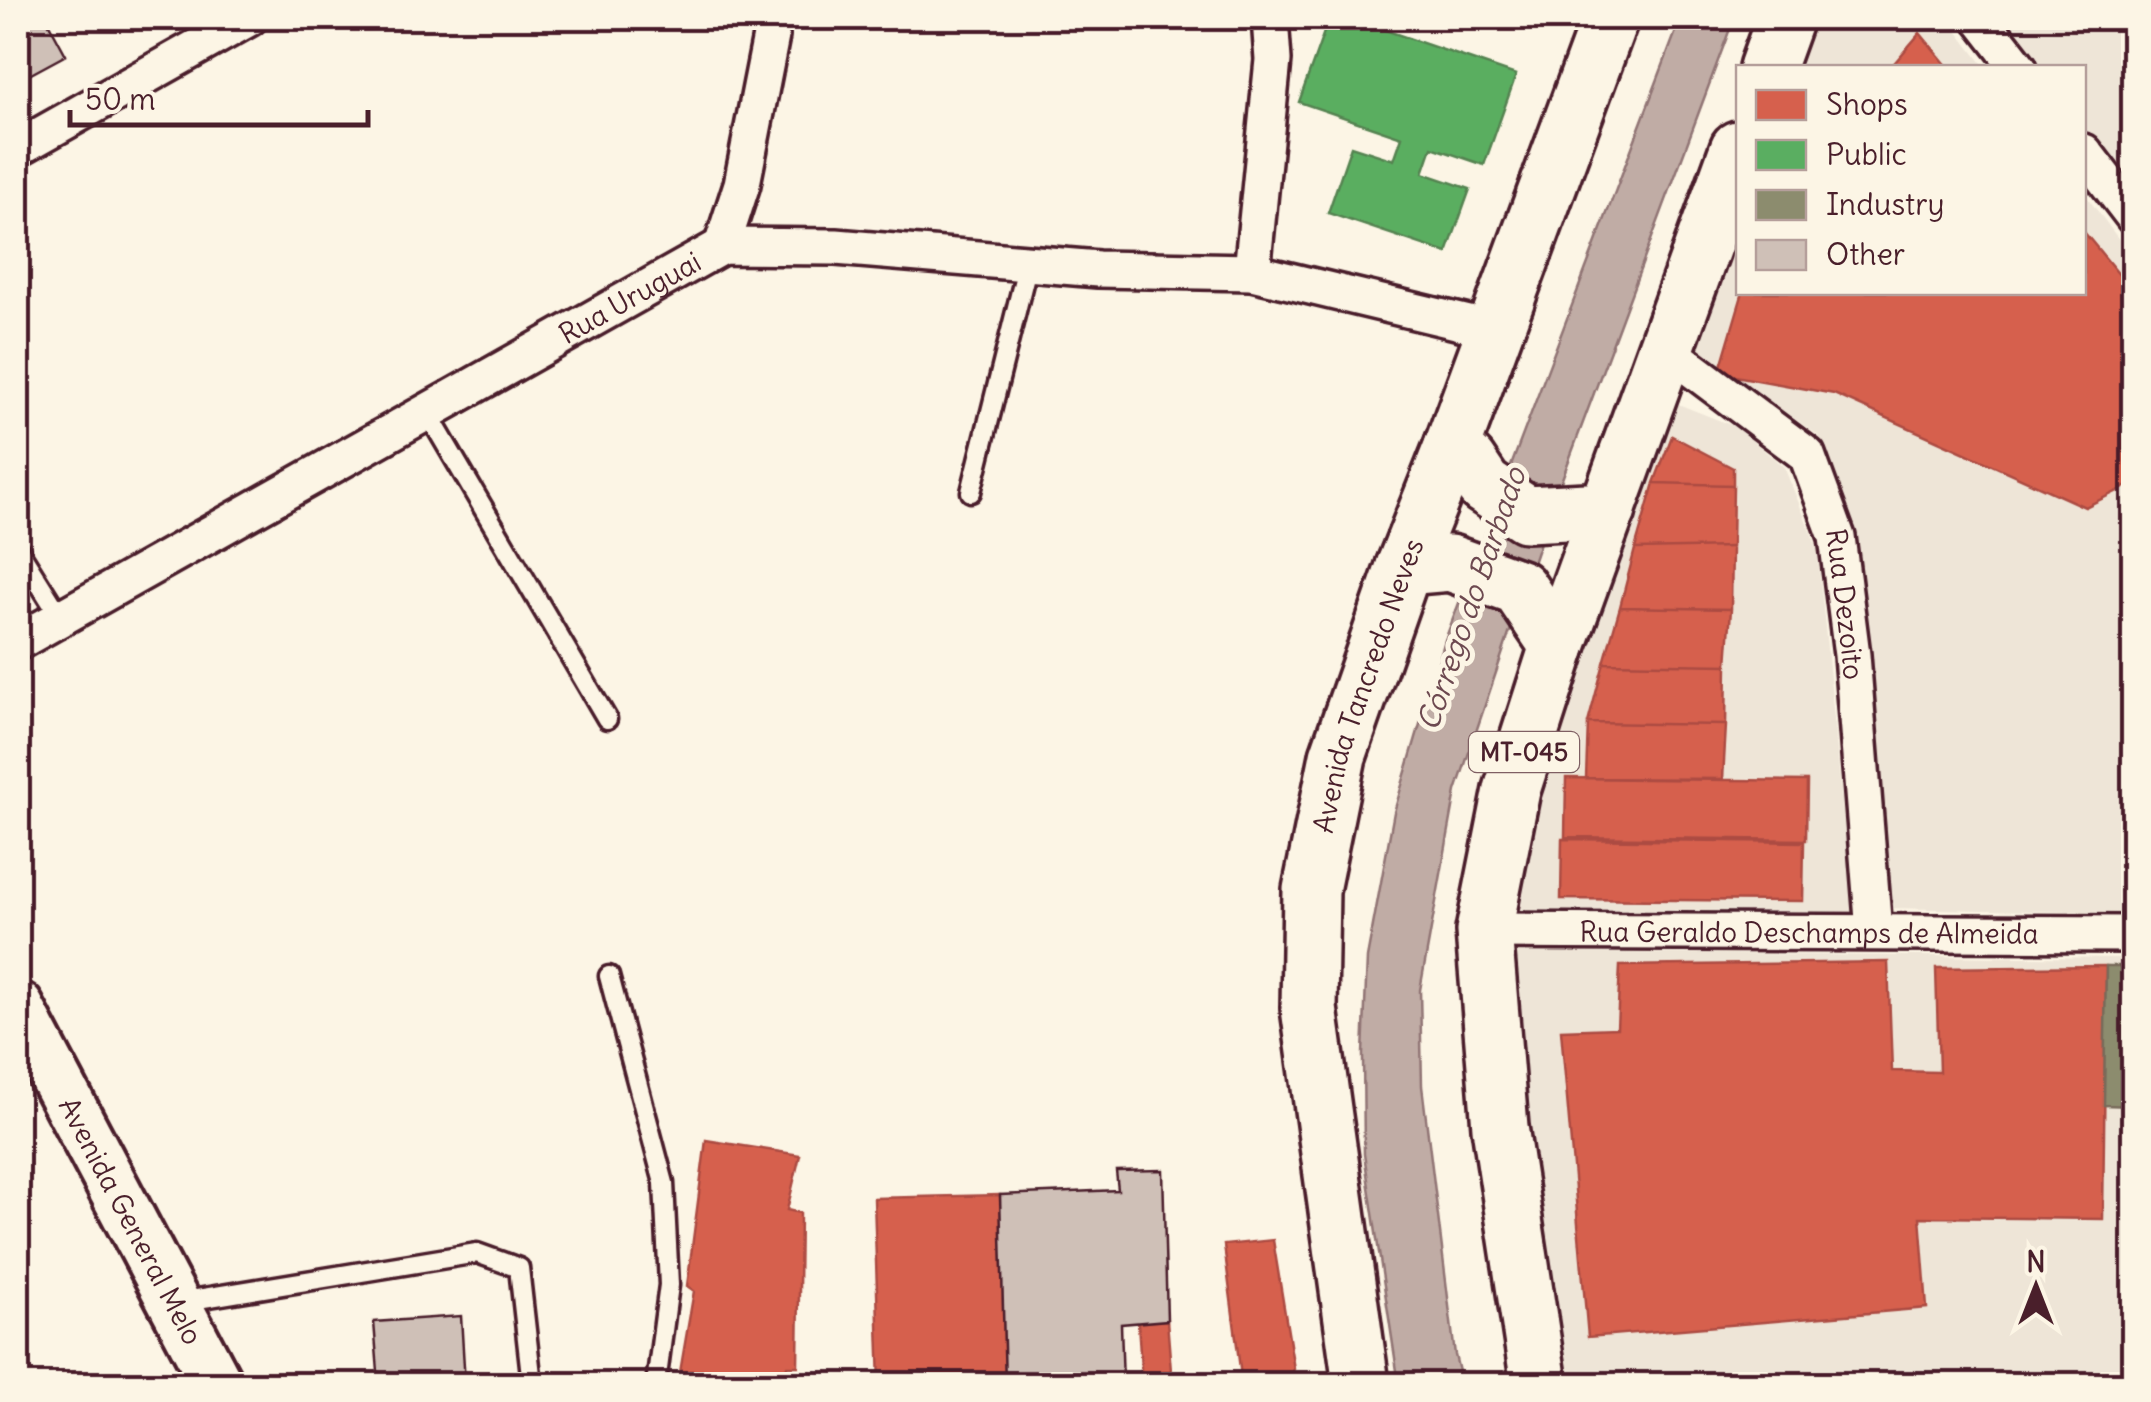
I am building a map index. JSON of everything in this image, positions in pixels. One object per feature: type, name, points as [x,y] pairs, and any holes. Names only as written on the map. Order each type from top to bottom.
[{"type":"main road","name":"Avenida Tancredo Neves","points":[[1361,1384],[1309,1008],[1310,890],[1338,756],[1427,565],[1487,482],[1494,330],[1610,18]]},
{"type":"main road","points":[[1769,65],[1785,18]]},
{"type":"main road","name":"MT-045","points":[[1539,1384],[1500,1126],[1484,931],[1512,790],[1558,646],[1736,155]]},
{"type":"main road","points":[[1487,482],[1608,510]]},
{"type":"main road","points":[[1427,565],[1519,588],[1558,646]]},
{"type":"main road","name":"Avenida General Melo","points":[[18,1007],[217,1384]]},
{"type":"street","points":[[18,148],[249,18]]},
{"type":"street","points":[[722,246],[742,184],[771,36],[768,18]]},
{"type":"street","points":[[1252,272],[1273,60],[1270,18]]},
{"type":"street","points":[[1980,18],[2016,65]]},
{"type":"street","points":[[2086,154],[2130,198]]},
{"type":"street","name":"Rua Uruguai","points":[[18,642],[722,246],[836,247],[1098,269],[1252,272],[1494,330]]},
{"type":"street","name":"Rua Dezoito","points":[[1667,350],[1807,455],[1837,537],[1852,655],[1874,932]]},
{"type":"street","name":"Rua Geraldo Deschamps de Almeida","points":[[1484,931],[2134,934]]},
{"type":"lane","points":[[971,492],[1028,263]]},
{"type":"lane","points":[[427,412],[607,719]]},
{"type":"lane","points":[[18,549],[61,618]]},
{"type":"lane","points":[[609,976],[664,1182],[669,1285],[656,1384]]},
{"type":"lane","points":[[174,1303],[477,1253],[518,1268],[532,1384]]},
{"type":"shaded area","points":[[1805,18],[1947,18],[1983,65],[1789,65]]},
{"type":"shaded area","points":[[1999,18],[2133,18],[2133,133],[2116,170],[2086,130],[2086,65],[2035,65]]},
{"type":"shaded area","points":[[2086,196],[2133,258],[2133,913],[1887,908],[1846,499],[1819,436],[1690,344],[1736,213],[1736,295],[2086,295]]},
{"type":"shaded area","points":[[1668,400],[1736,427],[1784,467],[1817,547],[1853,911],[1509,911],[1534,778]]},
{"type":"shaded area","points":[[1503,952],[2133,958],[2133,1371],[1943,1384],[1555,1384]]},
{"type":"water","name":"Córrego do Barbado","points":[[1681,18],[1734,18],[1556,495],[1456,791],[1420,990],[1422,1086],[1455,1355],[1462,1384],[1399,1384],[1364,1154],[1363,1054],[1367,958],[1394,812],[1445,640]]},
{"type":"building: Shops","points":[[1920,33],[1947,65],[1893,65]]},
{"type":"building: Shops","points":[[2086,234],[2134,293],[2134,483],[2085,507],[1834,394],[1719,373],[1742,295],[2086,295]]},
{"type":"building: Shops","points":[[1672,436],[1733,468],[1733,485],[1654,483]]},
{"type":"building: Shops","points":[[1654,483],[1733,485],[1732,547],[1635,549]]},
{"type":"building: Shops","points":[[1732,547],[1731,609],[1620,607],[1635,549]]},
{"type":"building: Shops","points":[[1620,607],[1731,609],[1727,665],[1604,663]]},
{"type":"building: Shops","points":[[1604,663],[1727,665],[1726,725],[1588,723]]},
{"type":"building: Shops","points":[[1588,723],[1726,725],[1723,779],[1586,778]]},
{"type":"building: Shops","points":[[1566,778],[1807,781],[1806,840],[1565,837]]},
{"type":"building: Shops","points":[[1562,839],[1804,842],[1803,901],[1561,899]]},
{"type":"building: Shops","points":[[1888,962],[1892,1071],[1939,1072],[1936,968],[2106,966],[2103,1219],[1920,1217],[1927,1308],[1588,1337],[1561,1030],[1617,1028],[1620,966]]},
{"type":"building: Shops","points":[[706,1140],[800,1155],[787,1210],[800,1213],[798,1366],[787,1366],[785,1384],[678,1384],[694,1291],[687,1286]]},
{"type":"building: Shops","points":[[1000,1195],[1005,1384],[880,1384],[874,1198]]},
{"type":"building: Shops","points":[[1273,1240],[1294,1369],[1287,1384],[1242,1384],[1224,1245]]},
{"type":"building: Shops","points":[[1167,1320],[1172,1384],[1142,1384],[1138,1322]]},
{"type":"building: Public","points":[[1329,18],[1350,18],[1516,75],[1484,165],[1432,147],[1423,173],[1470,189],[1447,253],[1328,213],[1351,146],[1394,160],[1402,137],[1299,102]]},
{"type":"building: Industry","points":[[2106,966],[2134,966],[2134,1106],[2104,1105]]},
{"type":"building: Other","points":[[18,18],[46,18],[66,55],[18,81]]},
{"type":"building: Other","points":[[1163,1170],[1167,1320],[1121,1324],[1123,1384],[1005,1384],[1000,1195],[1118,1190],[1116,1171]]},
{"type":"building: Other","points":[[461,1316],[465,1384],[379,1384],[374,1322]]}]
